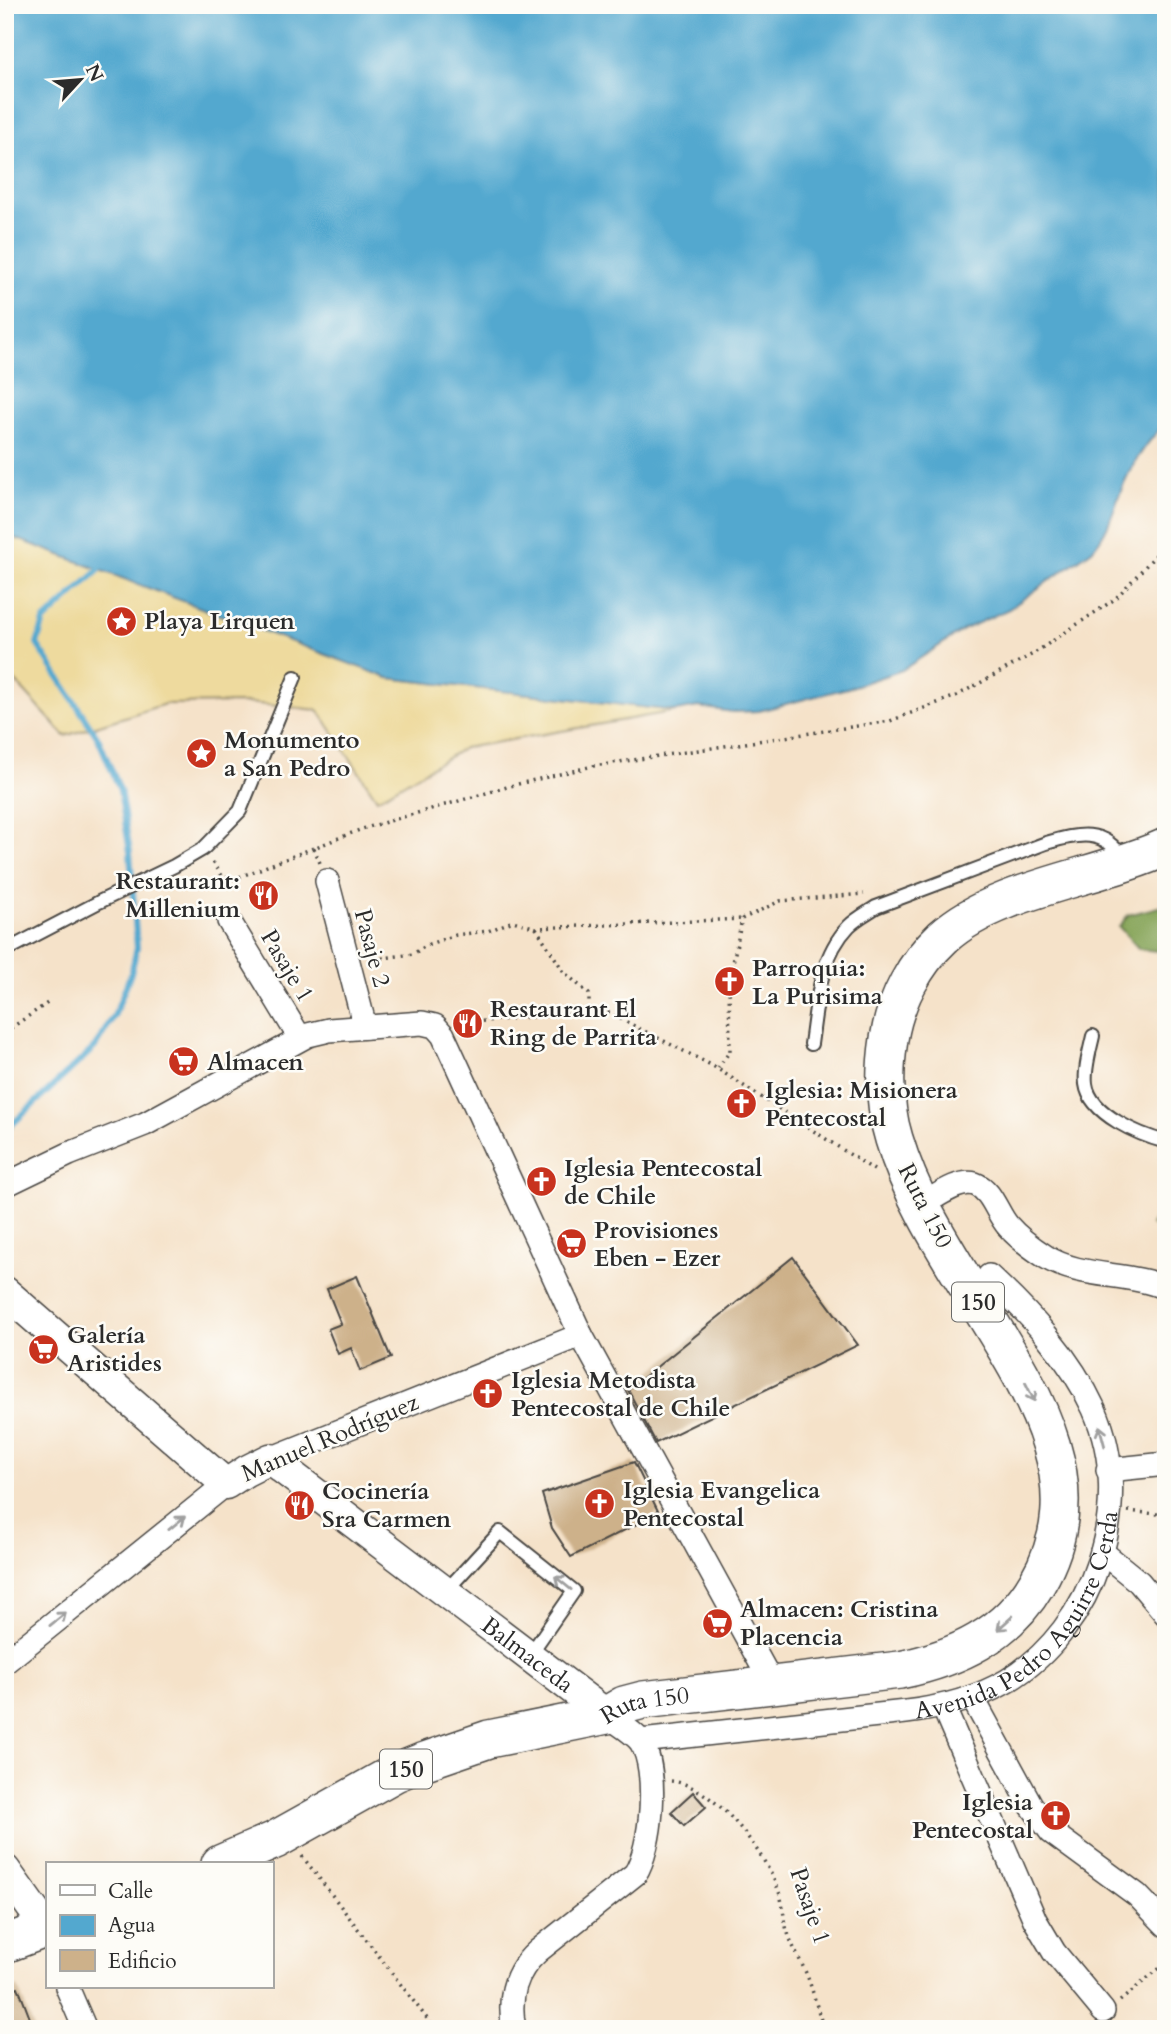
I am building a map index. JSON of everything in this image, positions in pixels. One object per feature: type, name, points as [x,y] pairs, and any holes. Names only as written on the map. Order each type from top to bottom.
[{"type":"main road","name":"Ruta 150","points":[[607,1715],[650,1723],[913,1691],[934,1686],[978,1670],[1001,1657],[1028,1635],[1061,1590],[1077,1553],[1084,1511],[1084,1485],[1074,1435],[1056,1389],[989,1276],[930,1200],[909,1182],[893,1136],[886,1093],[885,1072],[890,1032],[911,977],[943,936],[975,915],[1016,897],[1125,863],[1166,847]]},
{"type":"main road","name":"Ruta 150","points":[[607,1715],[624,1705],[643,1700],[900,1670],[946,1658],[997,1630],[1022,1606],[1042,1576],[1054,1543],[1060,1508],[1057,1464],[1046,1427],[930,1200],[905,1092],[907,1047],[917,1013],[941,972],[965,948],[1003,925],[1140,884],[1166,873]]},
{"type":"main road","name":"150","points":[[224,1862],[285,1835],[395,1773],[433,1758],[512,1733],[607,1715]]},
{"type":"main road","points":[[5,1944],[46,1929]]},
{"type":"street","name":"Pasaje 2","points":[[327,881],[365,1027]]},
{"type":"street","name":"Pasaje 1","points":[[229,921],[300,1038]]},
{"type":"street","points":[[5,1185],[57,1160],[145,1124],[300,1038],[322,1031],[365,1027],[422,1023],[435,1026],[443,1035],[581,1335],[773,1685]]},
{"type":"street","points":[[930,1200],[959,1185],[974,1184],[987,1194],[1016,1235],[1050,1259],[1064,1265],[1166,1288]]},
{"type":"street","name":"Avenida Pedro Aguirre Cerda","points":[[641,1741],[943,1706],[972,1697],[1016,1675],[1052,1643],[1070,1621],[1085,1596],[1102,1552],[1109,1509],[1108,1470],[1100,1425],[1078,1380],[1042,1329],[989,1276]]},
{"type":"street","points":[[8,1303],[226,1484]]},
{"type":"street","name":"Manuel Rodríguez","points":[[5,1662],[226,1484],[246,1471],[581,1335]]},
{"type":"street","name":"Balmaceda","points":[[270,1459],[641,1741]]},
{"type":"street","points":[[1108,1470],[1166,1464]]},
{"type":"street","points":[[1102,1552],[1139,1582],[1166,1614]]},
{"type":"street","points":[[972,1697],[1040,1819],[1061,1842],[1137,1895],[1166,1925]]},
{"type":"street","points":[[943,1706],[1035,1920],[1060,1961],[1103,2011]]},
{"type":"street","points":[[514,2029],[512,1995],[514,1984],[524,1966],[538,1951],[626,1881],[641,1865],[652,1805],[651,1779],[641,1741]]},
{"type":"street","points":[[5,1870],[46,1928]]},
{"type":"street","points":[[67,1988],[85,2029]]},
{"type":"lane","points":[[5,951],[204,849],[240,811],[295,677]]},
{"type":"lane","points":[[811,1044],[822,976],[836,940],[851,923],[876,907],[1046,843],[1072,836],[1100,837],[1116,847],[1125,863]]},
{"type":"lane","points":[[1093,1036],[1085,1083],[1091,1099],[1110,1118],[1147,1138],[1166,1142]]},
{"type":"lane","points":[[444,1592],[500,1532],[574,1591],[529,1656]]},
{"type":"path","points":[[204,849],[223,877],[234,879],[362,829],[514,785],[593,766],[890,721],[956,696],[1033,654],[1115,599],[1166,544]]},
{"type":"path","points":[[349,963],[413,954],[429,944],[456,935],[488,931],[513,921],[536,928],[742,919],[780,901],[872,894],[892,901]]},
{"type":"path","points":[[718,1069],[730,1051],[729,982],[742,919]]},
{"type":"path","points":[[536,928],[564,972],[589,994],[589,1012]]},
{"type":"path","points":[[5,1032],[49,1002]]},
{"type":"path","points":[[435,1026],[589,1012],[609,1013],[718,1069],[879,1173]]},
{"type":"path","points":[[1109,1509],[1166,1517]]},
{"type":"path","name":"Pasaje 1","points":[[651,1779],[681,1782],[702,1793],[747,1835],[767,1865],[779,1893],[788,1933],[807,1976],[824,2029]]},
{"type":"path","points":[[285,1835],[435,2029]]},
{"type":"path","points":[[1103,2011],[1116,2004],[1166,1963]]},
{"type":"green space","points":[[1166,905],[1166,952],[1139,949],[1119,927],[1128,915]]},
{"type":"green space","points":[[1166,1204],[1166,1235],[1151,1225]]},
{"type":"sand","name":"Playa Lirquen","points":[[5,513],[388,678],[676,711],[464,748],[377,799],[318,710],[248,703],[165,704],[65,736],[5,670]]},
{"type":"water","points":[[5,5],[1166,5],[1166,423],[1148,443],[1133,466],[1108,525],[1092,550],[1009,609],[965,629],[902,670],[851,687],[759,711],[733,712],[698,707],[676,711],[388,678],[5,532]]},
{"type":"building","points":[[793,1257],[858,1345],[656,1443],[628,1390]]},
{"type":"building","points":[[357,1276],[391,1358],[360,1371],[351,1348],[338,1354],[328,1329],[341,1324],[327,1289]]},
{"type":"building","name":"Iglesia Evangelica Pentecostal","points":[[634,1462],[659,1513],[571,1557],[552,1528],[542,1494]]},
{"type":"building","points":[[693,1792],[706,1807],[684,1826],[671,1812]]},
{"type":"building","points":[[18,1987],[34,2029],[5,2029],[5,1992]]},
{"type":"waterway","points":[[5,1131],[95,1047],[115,1014],[131,973],[137,948],[130,852],[120,790],[98,738],[37,644],[44,621],[99,570]]},
{"type":"place","name":"Playa Lirquen","points":[[121,621]]},
{"type":"place","name":"Monumento a San Pedro","points":[[201,754]]},
{"type":"place","name":"Restaurant: Millenium","points":[[263,895]]},
{"type":"place","name":"Parroquia: La Purisima","points":[[729,982]]},
{"type":"place","name":"Restaurant El Ring de Parrita","points":[[467,1023]]},
{"type":"place","name":"Almacen","points":[[184,1062]]},
{"type":"place","name":"Iglesia: Misionera Pentecostal","points":[[742,1104]]},
{"type":"place","name":"Iglesia Pentecostal de Chile","points":[[541,1182]]},
{"type":"place","name":"Provisiones Eben - Ezer","points":[[571,1244]]},
{"type":"place","name":"Galería Aristides","points":[[44,1349]]},
{"type":"place","name":"Iglesia Metodista Pentecostal de Chile","points":[[488,1394]]},
{"type":"place","name":"Iglesia Evangelica Pentecostal","points":[[600,1504]]},
{"type":"place","name":"Cocinería Sra Carmen","points":[[299,1505]]},
{"type":"place","name":"Almacen: Cristina Placencia","points":[[717,1623]]},
{"type":"place","name":"Iglesia Pentecostal","points":[[1056,1816]]}]
